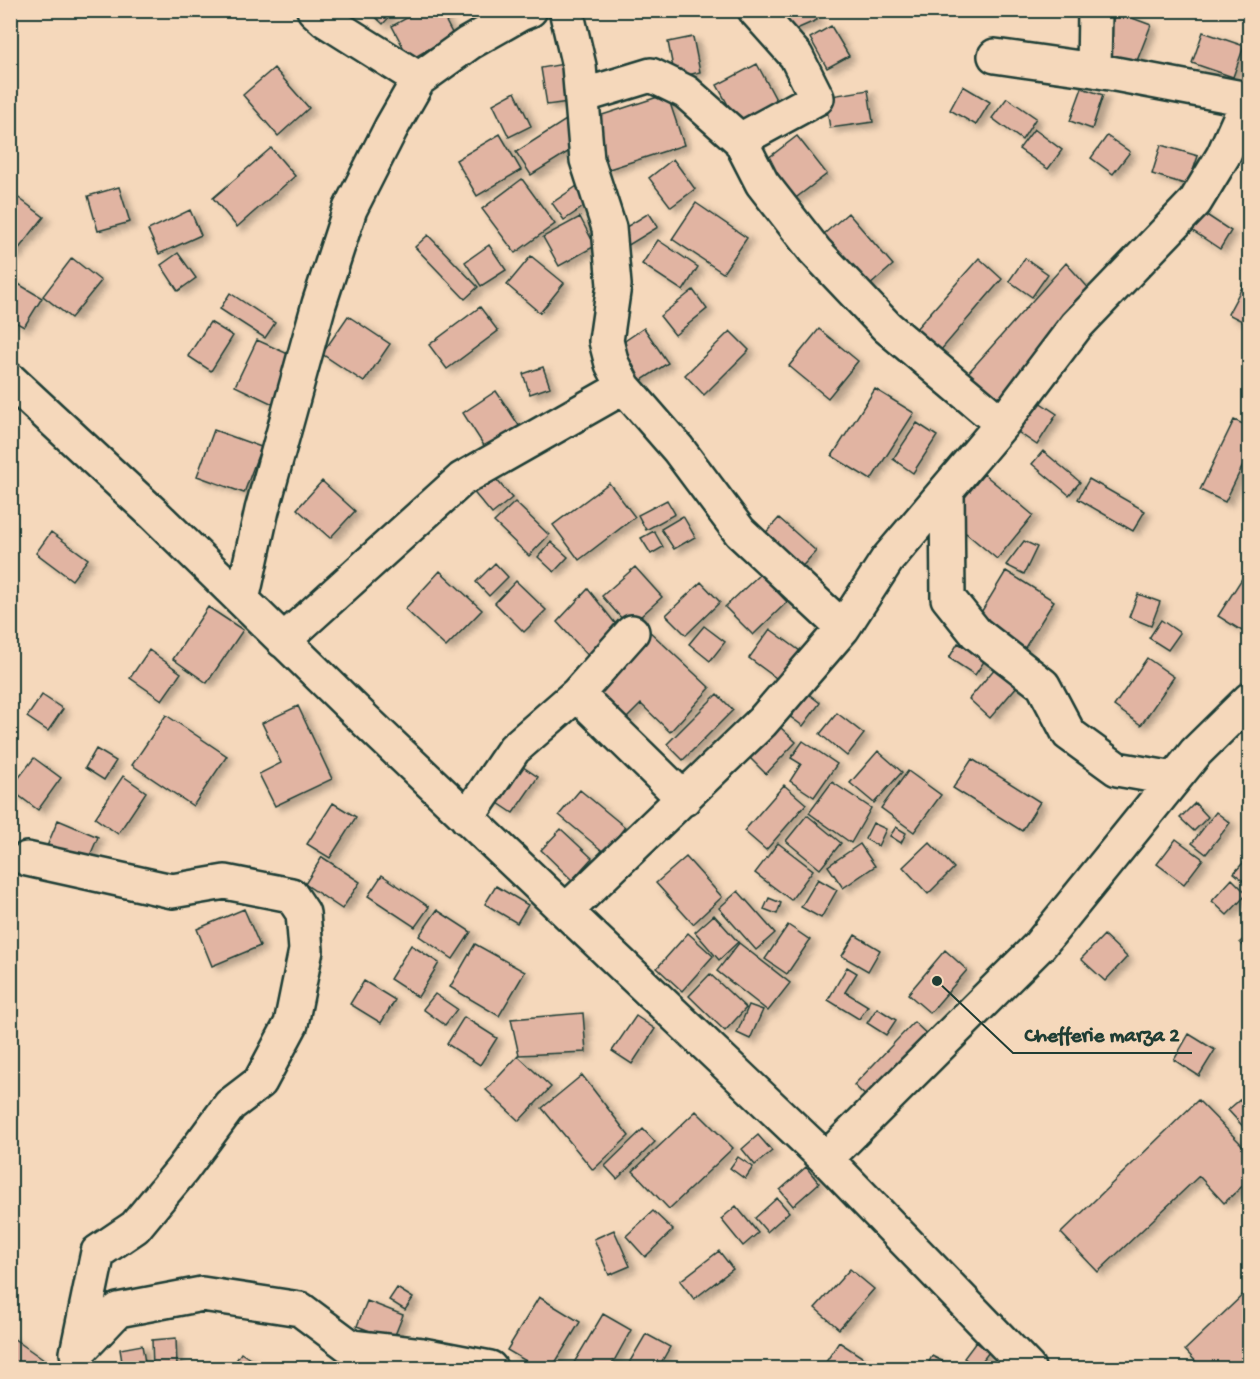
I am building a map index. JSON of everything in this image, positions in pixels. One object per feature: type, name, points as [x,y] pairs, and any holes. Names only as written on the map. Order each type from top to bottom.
[{"type":"street","points":[[314,10],[325,20],[419,79]]},
{"type":"street","points":[[242,600],[262,510],[319,304],[346,220],[391,128],[419,79],[469,43],[530,10]]},
{"type":"street","points":[[566,10],[579,66],[587,160],[609,228],[614,285],[606,341],[612,364],[624,387],[678,449],[740,532],[843,628]]},
{"type":"street","points":[[740,140],[817,98],[796,56],[755,10]]},
{"type":"street","points":[[1095,10],[1095,70]]},
{"type":"street","points":[[566,911],[762,722],[843,628],[887,560],[1002,424],[1076,326],[1195,202],[1223,156],[1248,97],[1095,70],[995,56]]},
{"type":"street","points":[[582,96],[651,75],[686,92],[740,140],[762,183],[815,251],[886,327],[1002,424]]},
{"type":"street","points":[[10,380],[154,514],[467,818],[826,1159],[1028,1368]]},
{"type":"street","points":[[283,641],[462,479],[624,387]]},
{"type":"street","points":[[947,491],[948,598],[976,633],[1043,685],[1069,734],[1117,769],[1174,779]]},
{"type":"street","points":[[467,818],[514,749],[577,694],[632,632]]},
{"type":"street","points":[[577,694],[684,799]]},
{"type":"street","points":[[826,1159],[1039,946],[1196,752],[1247,706]]},
{"type":"street","points":[[27,859],[172,891],[225,882],[291,895],[303,913],[306,950],[291,1024],[260,1082],[230,1105],[182,1170],[135,1227],[98,1252],[72,1361]]},
{"type":"street","points":[[72,1361],[118,1310],[202,1294],[300,1308],[351,1347],[422,1355],[490,1368]]},
{"type":"building","points":[[368,10],[391,10],[393,13],[383,24]]},
{"type":"building","points":[[421,10],[440,10],[453,35],[410,60],[392,26]]},
{"type":"building","points":[[783,10],[813,10],[817,20],[792,31]]},
{"type":"building","points":[[1116,12],[1151,25],[1133,71],[1099,57]]},
{"type":"building","points":[[831,26],[849,56],[827,68],[810,38]]},
{"type":"building","points":[[1203,32],[1244,46],[1233,77],[1192,63]]},
{"type":"building","points":[[693,37],[700,72],[675,78],[668,42]]},
{"type":"building","points":[[569,63],[575,101],[547,105],[541,68]]},
{"type":"building","points":[[757,64],[781,109],[742,130],[717,85]]},
{"type":"building","points":[[274,68],[309,108],[278,136],[243,95]]},
{"type":"building","points":[[963,86],[990,102],[976,125],[950,110]]},
{"type":"building","points":[[1082,88],[1103,95],[1092,129],[1070,121]]},
{"type":"building","points":[[868,90],[873,122],[830,128],[825,97]]},
{"type":"building","points":[[515,92],[531,126],[509,137],[493,104]]},
{"type":"building","points":[[667,94],[684,145],[606,170],[590,119]]},
{"type":"building","points":[[1007,98],[1036,118],[1022,140],[992,118]]},
{"type":"building","points":[[569,118],[584,142],[531,175],[516,152]]},
{"type":"building","points":[[1034,129],[1062,150],[1048,169],[1019,149]]},
{"type":"building","points":[[500,134],[521,170],[477,196],[456,160]]},
{"type":"building","points":[[797,136],[827,174],[793,200],[763,162]]},
{"type":"building","points":[[1107,136],[1130,152],[1113,174],[1091,158]]},
{"type":"building","points":[[1161,145],[1198,156],[1188,185],[1152,174]]},
{"type":"building","points":[[271,148],[295,176],[237,227],[213,198]]},
{"type":"building","points":[[673,159],[695,189],[671,207],[649,178]]},
{"type":"building","points":[[522,179],[555,224],[515,253],[482,209]]},
{"type":"building","points":[[586,180],[598,197],[564,220],[552,203]]},
{"type":"building","points":[[119,187],[130,222],[98,231],[88,196]]},
{"type":"building","points":[[16,196],[44,217],[13,256],[10,254],[10,203]]},
{"type":"building","points":[[696,203],[747,238],[723,273],[672,239]]},
{"type":"building","points":[[190,210],[201,235],[159,254],[148,230]]},
{"type":"building","points":[[1199,210],[1231,231],[1220,249],[1187,227]]},
{"type":"building","points":[[649,213],[658,227],[627,246],[618,232]]},
{"type":"building","points":[[848,213],[893,265],[862,292],[817,240]]},
{"type":"building","points":[[580,217],[595,246],[559,266],[543,237]]},
{"type":"building","points":[[428,235],[478,287],[465,299],[415,247]]},
{"type":"building","points":[[658,240],[698,267],[683,291],[642,264]]},
{"type":"building","points":[[489,245],[506,270],[481,286],[465,262]]},
{"type":"building","points":[[178,253],[196,278],[178,291],[161,265]]},
{"type":"building","points":[[531,256],[564,283],[540,313],[507,285]]},
{"type":"building","points":[[72,258],[101,281],[71,318],[43,296]]},
{"type":"building","points":[[979,258],[1002,279],[940,351],[915,330]]},
{"type":"building","points":[[1025,258],[1048,274],[1032,297],[1009,281]]},
{"type":"building","points":[[1066,263],[1093,293],[1003,411],[968,373]]},
{"type":"building","points":[[10,279],[42,298],[24,327],[10,319]]},
{"type":"building","points":[[1245,282],[1250,284],[1250,325],[1228,314]]},
{"type":"building","points":[[693,290],[707,309],[675,335],[660,316]]},
{"type":"building","points":[[230,293],[275,323],[265,338],[220,309]]},
{"type":"building","points":[[480,307],[498,331],[447,369],[429,345]]},
{"type":"building","points":[[348,316],[390,344],[364,382],[322,354]]},
{"type":"building","points":[[210,322],[233,336],[211,371],[188,356]]},
{"type":"building","points":[[644,328],[668,363],[636,384],[613,349]]},
{"type":"building","points":[[819,329],[858,361],[828,398],[789,366]]},
{"type":"building","points":[[730,331],[749,350],[704,395],[685,375]]},
{"type":"building","points":[[257,340],[297,358],[275,405],[235,386]]},
{"type":"building","points":[[543,367],[550,387],[530,394],[523,374]]},
{"type":"building","points":[[875,389],[914,413],[871,480],[832,456]]},
{"type":"building","points":[[496,391],[524,433],[490,455],[463,413]]},
{"type":"building","points":[[1033,398],[1057,414],[1037,445],[1012,428]]},
{"type":"building","points":[[1234,420],[1250,427],[1250,451],[1225,502],[1200,490]]},
{"type":"building","points":[[917,423],[937,436],[913,473],[893,459]]},
{"type":"building","points":[[214,430],[261,447],[244,493],[197,476]]},
{"type":"building","points":[[1043,451],[1080,482],[1069,495],[1032,464]]},
{"type":"building","points":[[490,472],[512,498],[492,514],[471,489]]},
{"type":"building","points":[[984,474],[1033,515],[997,559],[948,518]]},
{"type":"building","points":[[1089,479],[1145,511],[1133,531],[1078,499]]},
{"type":"building","points":[[322,481],[355,511],[330,538],[297,509]]},
{"type":"building","points":[[609,483],[635,517],[579,560],[553,525]]},
{"type":"building","points":[[667,500],[675,514],[646,530],[638,515]]},
{"type":"building","points":[[515,502],[549,535],[529,556],[494,522]]},
{"type":"building","points":[[683,516],[695,537],[674,549],[661,529]]},
{"type":"building","points":[[779,518],[816,551],[797,572],[760,539]]},
{"type":"building","points":[[654,531],[663,547],[651,554],[641,538]]},
{"type":"building","points":[[51,532],[88,559],[72,580],[36,553]]},
{"type":"building","points":[[1024,541],[1037,547],[1024,574],[1006,565]]},
{"type":"building","points":[[551,542],[568,557],[554,572],[538,557]]},
{"type":"building","points":[[495,563],[508,577],[489,596],[476,582]]},
{"type":"building","points":[[1250,566],[1250,636],[1218,616]]},
{"type":"building","points":[[635,567],[662,597],[629,627],[602,596]]},
{"type":"building","points":[[440,571],[482,610],[446,647],[405,609]]},
{"type":"building","points":[[1006,571],[1054,601],[1021,654],[974,624]]},
{"type":"building","points":[[760,574],[787,602],[753,635],[725,607]]},
{"type":"building","points":[[516,581],[546,610],[524,632],[495,603]]},
{"type":"building","points":[[701,582],[720,602],[686,635],[666,615]]},
{"type":"building","points":[[588,589],[622,632],[595,663],[557,622]]},
{"type":"building","points":[[1138,594],[1160,602],[1151,626],[1129,617]]},
{"type":"building","points":[[208,607],[243,630],[207,683],[173,659]]},
{"type":"building","points":[[1161,620],[1180,633],[1168,650],[1149,638]]},
{"type":"building","points":[[704,626],[725,642],[710,661],[689,644]]},
{"type":"building","points":[[647,629],[710,688],[670,732],[641,704],[626,719],[593,687]]},
{"type":"building","points":[[770,629],[804,654],[783,683],[749,658]]},
{"type":"building","points":[[958,643],[985,660],[975,675],[949,658]]},
{"type":"building","points":[[149,650],[181,673],[162,700],[130,678]]},
{"type":"building","points":[[1147,658],[1174,677],[1141,725],[1114,706]]},
{"type":"building","points":[[996,667],[1018,685],[990,718],[969,699]]},
{"type":"building","points":[[802,689],[820,703],[803,726],[785,713]]},
{"type":"building","points":[[717,694],[733,710],[683,760],[667,744]]},
{"type":"building","points":[[42,695],[63,709],[48,731],[27,717]]},
{"type":"building","points":[[298,706],[332,779],[275,806],[259,774],[281,763],[262,723]]},
{"type":"building","points":[[837,713],[864,734],[847,756],[820,734]]},
{"type":"building","points":[[166,715],[227,756],[193,806],[132,765]]},
{"type":"building","points":[[780,727],[796,742],[766,774],[750,758]]},
{"type":"building","points":[[803,741],[837,764],[814,797],[790,781],[801,764],[791,758]]},
{"type":"building","points":[[96,749],[116,761],[104,780],[85,768]]},
{"type":"building","points":[[878,751],[902,772],[874,803],[850,783]]},
{"type":"building","points":[[34,758],[61,778],[38,810],[10,789]]},
{"type":"building","points":[[972,759],[1040,802],[1022,831],[953,788]]},
{"type":"building","points":[[514,761],[538,777],[513,813],[489,797]]},
{"type":"building","points":[[908,771],[941,795],[914,832],[881,808]]},
{"type":"building","points":[[123,776],[146,792],[118,834],[95,818]]},
{"type":"building","points":[[832,782],[871,808],[851,843],[809,813]]},
{"type":"building","points":[[784,785],[806,804],[766,850],[744,831]]},
{"type":"building","points":[[580,790],[625,827],[605,853],[559,815]]},
{"type":"building","points":[[333,803],[356,817],[330,858],[307,844]]},
{"type":"building","points":[[1195,803],[1208,817],[1194,831],[1180,818]]},
{"type":"building","points":[[1216,812],[1230,823],[1206,854],[1192,843]]},
{"type":"building","points":[[807,815],[841,843],[820,869],[786,841]]},
{"type":"building","points":[[58,820],[98,837],[85,867],[45,851]]},
{"type":"building","points":[[873,823],[886,829],[878,846],[865,839]]},
{"type":"building","points":[[896,827],[906,833],[901,843],[890,836]]},
{"type":"building","points":[[561,829],[592,858],[572,880],[541,850]]},
{"type":"building","points":[[1176,839],[1203,859],[1184,884],[1157,864]]},
{"type":"building","points":[[929,842],[954,868],[928,894],[903,867]]},
{"type":"building","points":[[778,843],[813,870],[791,900],[755,873]]},
{"type":"building","points":[[860,844],[875,866],[843,888],[828,866]]},
{"type":"building","points":[[1250,855],[1250,886],[1234,873]]},
{"type":"building","points":[[322,857],[360,882],[342,909],[305,884]]},
{"type":"building","points":[[686,857],[722,897],[693,924],[656,883]]},
{"type":"building","points":[[382,875],[429,907],[415,927],[368,896]]},
{"type":"building","points":[[818,879],[837,890],[821,918],[801,907]]},
{"type":"building","points":[[1232,879],[1247,894],[1227,915],[1212,901]]},
{"type":"building","points":[[496,886],[528,905],[517,923],[485,904]]},
{"type":"building","points":[[738,891],[775,933],[756,950],[719,908]]},
{"type":"building","points":[[769,898],[781,903],[777,914],[764,909]]},
{"type":"building","points":[[244,909],[260,946],[212,966],[197,929]]},
{"type":"building","points":[[437,910],[471,932],[453,959],[419,936]]},
{"type":"building","points":[[714,915],[738,942],[719,960],[695,932]]},
{"type":"building","points":[[788,925],[810,940],[787,974],[765,959]]},
{"type":"building","points":[[688,933],[713,956],[682,991],[657,968]]},
{"type":"building","points":[[1250,934],[1250,953],[1240,942]]},
{"type":"building","points":[[855,935],[880,950],[868,971],[842,956]]},
{"type":"building","points":[[1104,935],[1127,957],[1105,981],[1081,959]]},
{"type":"building","points":[[739,943],[790,983],[768,1011],[717,971]]},
{"type":"building","points":[[475,944],[525,972],[499,1016],[450,987]]},
{"type":"building","points":[[411,945],[439,963],[418,997],[390,979]]},
{"type":"building","points":[[945,950],[967,970],[930,1013],[908,994]]},
{"type":"building","points":[[847,967],[857,973],[845,992],[868,1006],[859,1019],[828,1000]]},
{"type":"building","points":[[710,974],[746,1008],[725,1031],[689,996]]},
{"type":"building","points":[[364,981],[395,1000],[381,1023],[350,1004]]},
{"type":"building","points":[[435,994],[457,1009],[445,1025],[423,1009]]},
{"type":"building","points":[[749,1005],[763,1010],[750,1039],[737,1033]]},
{"type":"building","points":[[877,1008],[896,1020],[886,1035],[867,1023]]},
{"type":"building","points":[[583,1013],[586,1052],[519,1055],[511,1019]]},
{"type":"building","points":[[636,1016],[655,1029],[632,1064],[612,1051]]},
{"type":"building","points":[[464,1017],[497,1038],[480,1065],[447,1044]]},
{"type":"building","points":[[914,1022],[933,1040],[873,1103],[854,1085]]},
{"type":"building","points":[[1189,1034],[1215,1050],[1199,1076],[1174,1060]]},
{"type":"building","points":[[518,1056],[551,1087],[519,1121],[486,1090]]},
{"type":"building","points":[[582,1075],[629,1136],[593,1170],[542,1108]]},
{"type":"building","points":[[1250,1091],[1250,1134],[1228,1110]]},
{"type":"building","points":[[1198,1100],[1250,1153],[1250,1179],[1224,1203],[1199,1176],[1098,1272],[1061,1233]]},
{"type":"building","points":[[696,1111],[733,1148],[669,1209],[633,1171]]},
{"type":"building","points":[[643,1129],[655,1142],[617,1179],[605,1166]]},
{"type":"building","points":[[758,1135],[772,1151],[755,1165],[742,1149]]},
{"type":"building","points":[[738,1157],[753,1167],[745,1179],[730,1168]]},
{"type":"building","points":[[806,1167],[819,1183],[793,1206],[780,1190]]},
{"type":"building","points":[[777,1198],[789,1212],[767,1232],[755,1218]]},
{"type":"building","points":[[736,1206],[758,1233],[743,1246],[721,1219]]},
{"type":"building","points":[[653,1211],[673,1230],[645,1257],[626,1236]]},
{"type":"building","points":[[614,1230],[630,1266],[609,1275],[594,1239]]},
{"type":"building","points":[[719,1251],[733,1269],[694,1299],[680,1281]]},
{"type":"building","points":[[850,1269],[874,1289],[839,1329],[815,1308]]},
{"type":"building","points":[[397,1288],[413,1298],[405,1310],[389,1300]]},
{"type":"building","points":[[1250,1288],[1250,1353],[1234,1368],[1202,1368],[1185,1350]]},
{"type":"building","points":[[539,1297],[580,1322],[552,1368],[538,1368],[507,1350]]},
{"type":"building","points":[[367,1301],[403,1315],[393,1340],[357,1326]]},
{"type":"building","points":[[603,1314],[631,1330],[610,1368],[572,1366]]},
{"type":"building","points":[[646,1334],[670,1347],[658,1368],[626,1368]]},
{"type":"building","points":[[10,1336],[51,1365],[48,1368],[10,1367]]},
{"type":"building","points":[[176,1338],[177,1368],[153,1368],[152,1340]]},
{"type":"building","points":[[839,1342],[868,1361],[863,1368],[822,1368]]},
{"type":"building","points":[[976,1342],[989,1352],[977,1368],[964,1358]]},
{"type":"building","points":[[142,1345],[146,1368],[123,1368],[120,1349]]},
{"type":"building","points":[[241,1353],[259,1365],[257,1368],[231,1368]]},
{"type":"building","points":[[932,1356],[948,1364],[945,1368],[926,1368]]},
{"type":"place","name":"Chefferie marza 2","points":[[937,981]]}]
